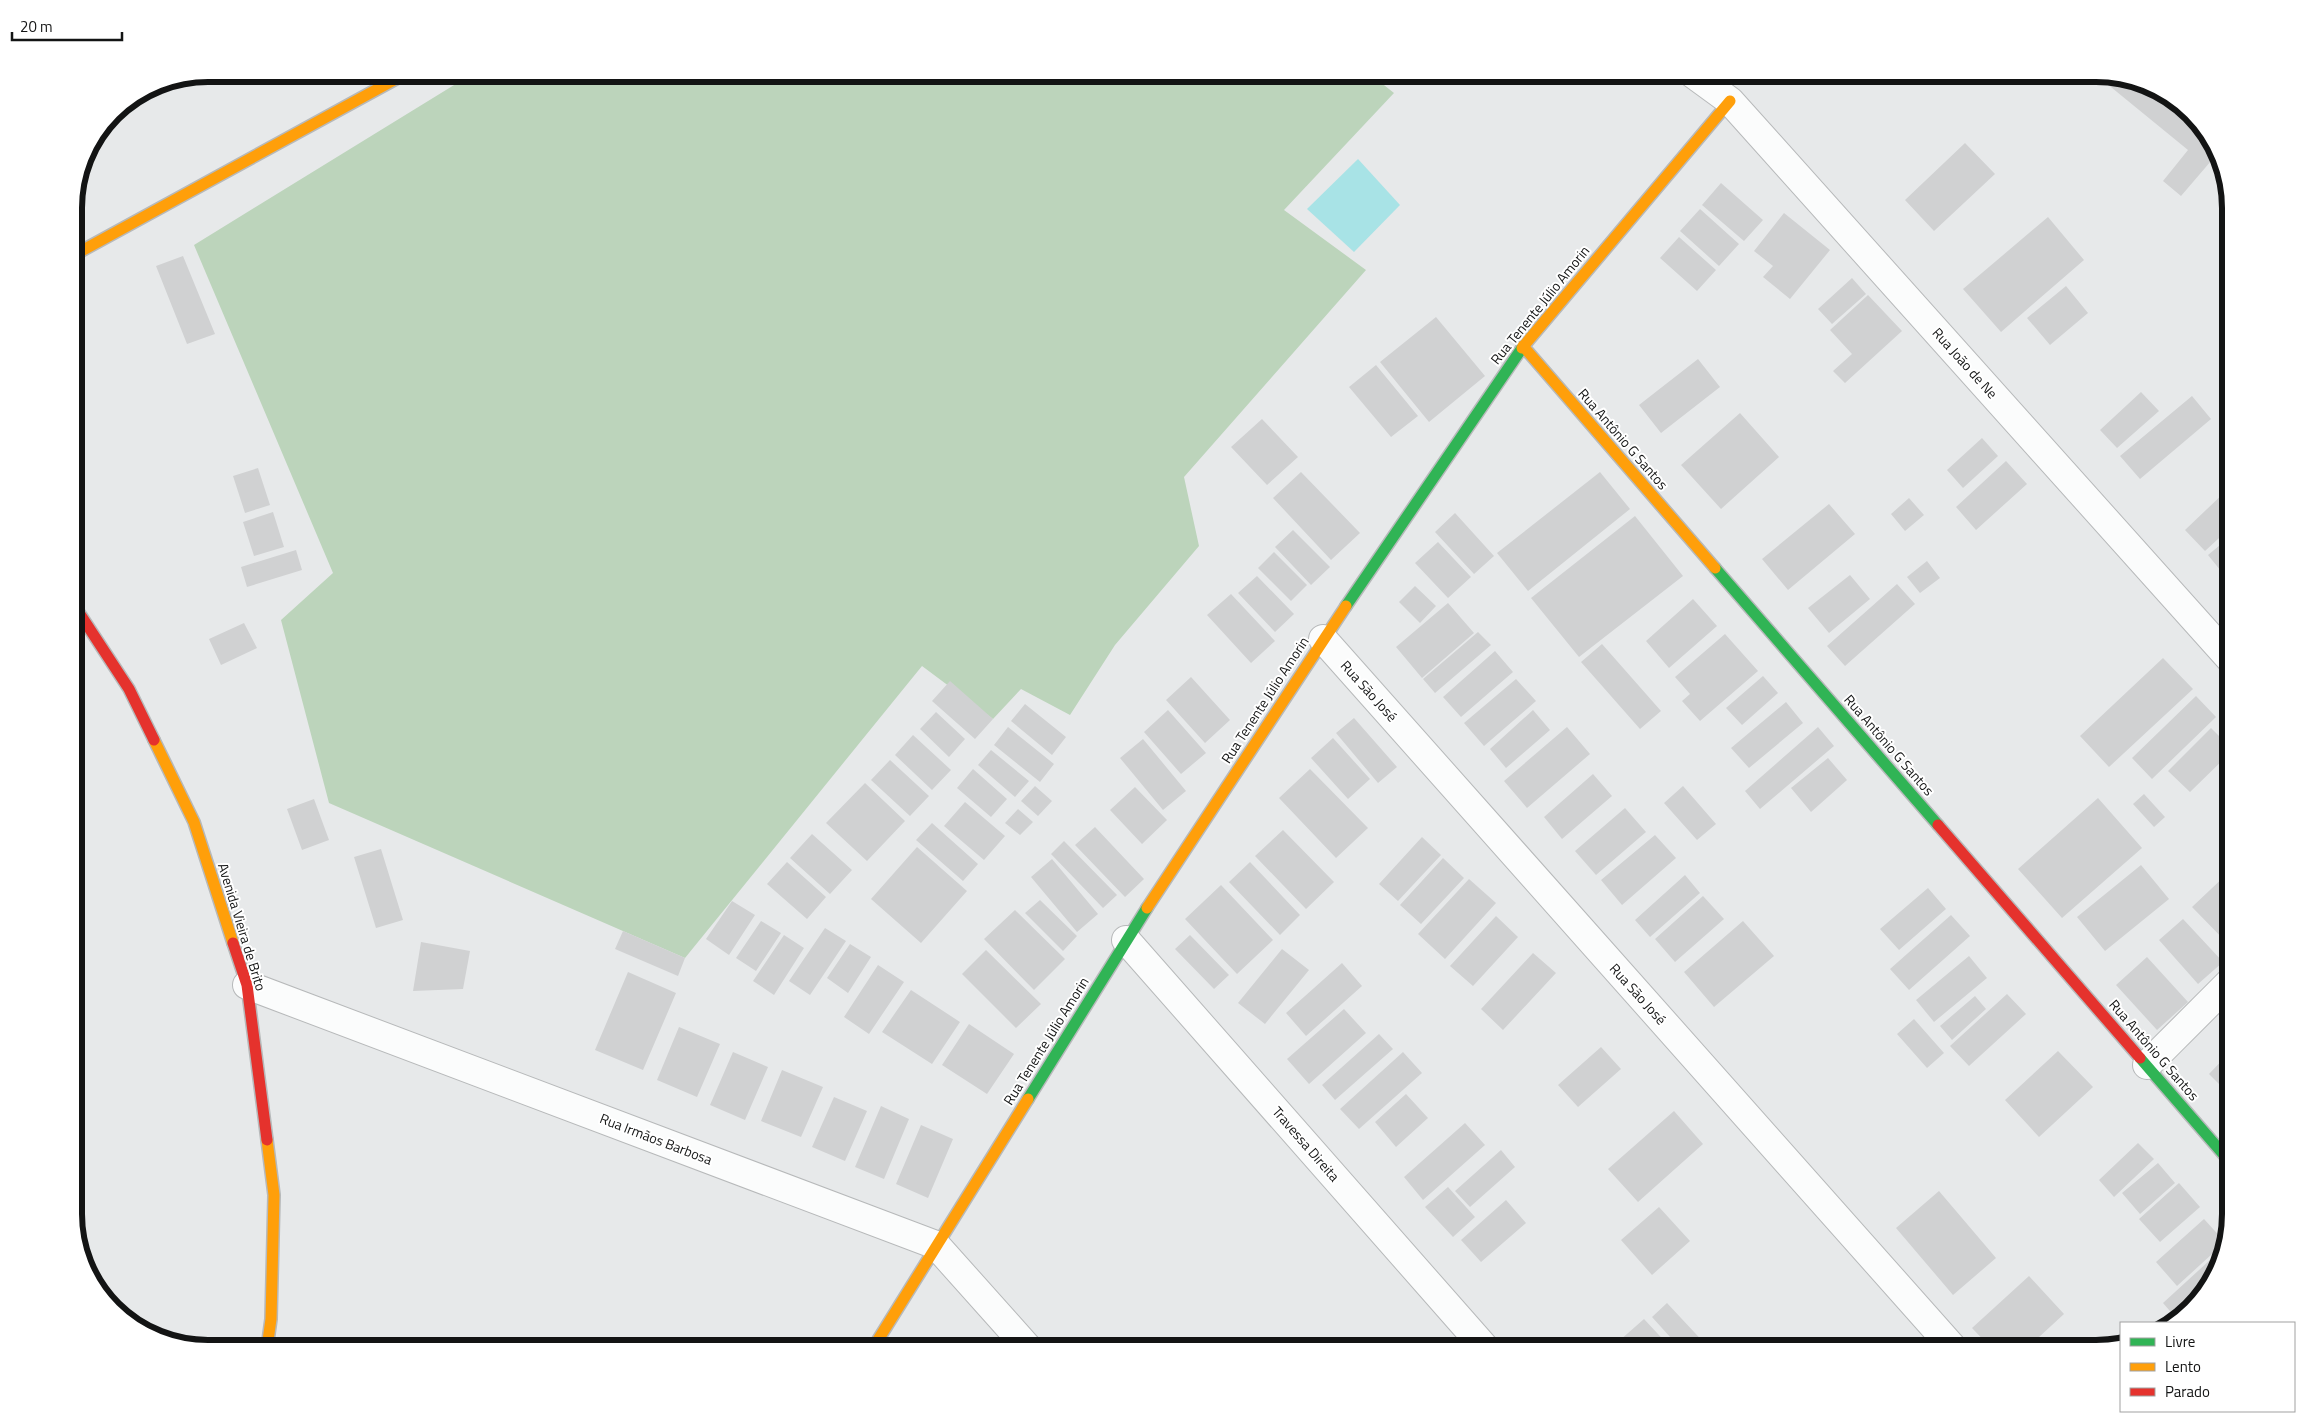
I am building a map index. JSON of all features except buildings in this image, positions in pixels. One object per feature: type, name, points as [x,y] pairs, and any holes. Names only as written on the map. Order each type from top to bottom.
[{"type":"street","name":"Rua João de Ne","points":[[1704,82],[1730,102],[2222,650]]},
{"type":"street","points":[[83,250],[389,83]]},
{"type":"street","name":"Rua Tenente Júlio Amorin","points":[[877,1340],[1126,940],[1323,639],[1523,346],[1730,102]]},
{"type":"street","name":"Rua Antônio G Santos","points":[[1523,346],[2222,1152]]},
{"type":"street","name":"Avenida Vieira de Brito","points":[[83,619],[129,689],[194,822],[247,985],[274,1195],[271,1319],[268,1340]]},
{"type":"street","name":"Rua São José","points":[[1323,639],[1946,1340]]},
{"type":"street","name":"Travessa Direita","points":[[1126,940],[1479,1340]]},
{"type":"street","name":"Rua Irmãos Barbosa","points":[[247,985],[936,1245],[1021,1340]]},
{"type":"street","points":[[2147,1065],[2222,990]]},
{"type":"green space","points":[[1381,82],[1394,93],[1284,210],[1366,270],[1184,477],[1199,546],[1115,645],[1070,715],[1021,689],[993,719],[922,666],[685,958],[329,803],[281,620],[333,573],[194,245],[458,83]]},
{"type":"water","points":[[1358,159],[1400,205],[1354,252],[1307,209]]},
{"type":"traffic: fast","points":[[1346,606],[1522,348]]},
{"type":"traffic: fast","points":[[1715,568],[1938,825]]},
{"type":"traffic: fast","points":[[1028,1099],[1147,908]]},
{"type":"traffic: fast","points":[[2140,1058],[2222,1153]]},
{"type":"traffic: slow","points":[[83,250],[389,83]]},
{"type":"traffic: slow","points":[[1522,348],[1730,101]]},
{"type":"traffic: slow","points":[[1523,346],[1715,568]]},
{"type":"traffic: slow","points":[[1147,908],[1346,606]]},
{"type":"traffic: slow","points":[[154,740],[194,822],[233,943]]},
{"type":"traffic: slow","points":[[878,1340],[1028,1099]]},
{"type":"traffic: slow","points":[[267,1140],[274,1195],[271,1319],[268,1340]]},
{"type":"traffic: jam","points":[[83,619],[129,689],[154,740]]},
{"type":"traffic: jam","points":[[1938,825],[2140,1058]]},
{"type":"traffic: jam","points":[[233,943],[247,985],[267,1140]]}]
